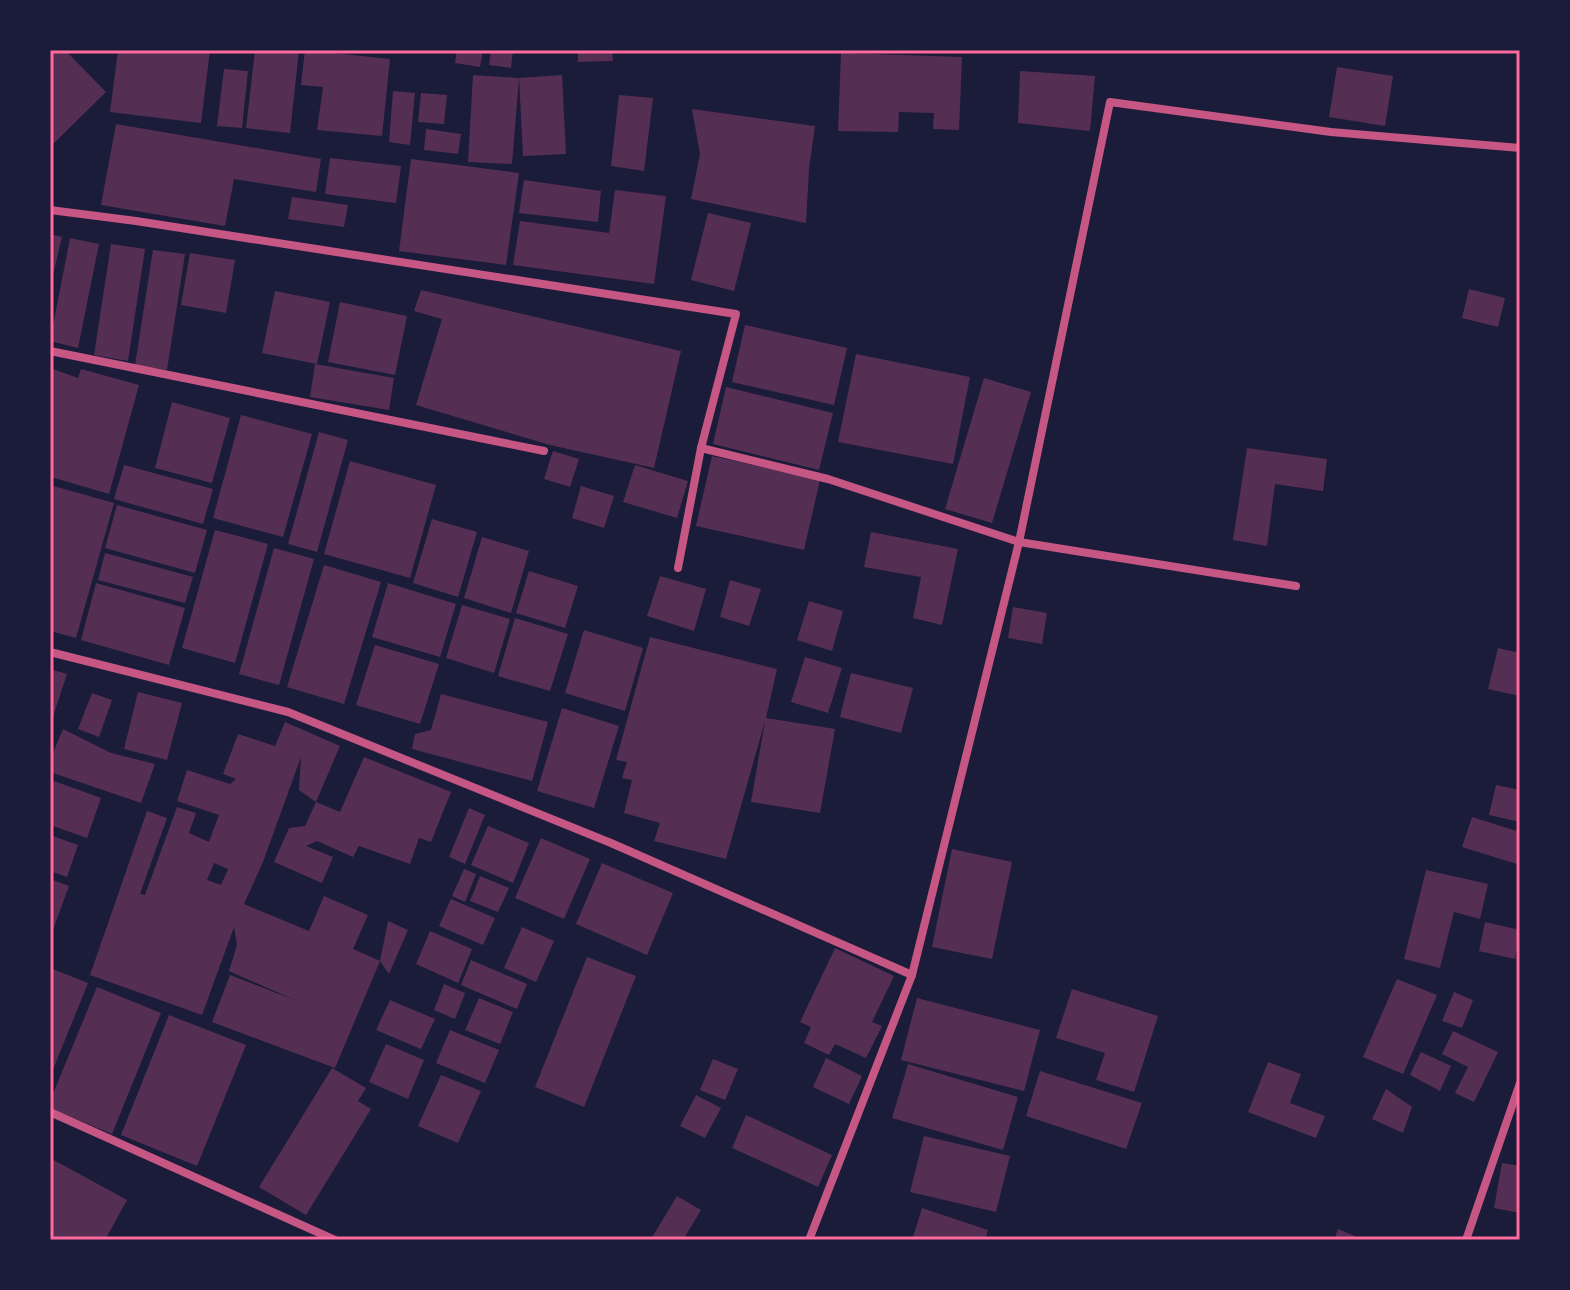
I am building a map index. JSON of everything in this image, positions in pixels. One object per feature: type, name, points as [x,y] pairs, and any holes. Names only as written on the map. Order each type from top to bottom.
[{"type":"street","points":[[809,1240],[912,975],[1019,542],[1110,102],[1331,132],[1520,148]]},
{"type":"street","points":[[50,210],[736,314],[701,448],[678,568]]},
{"type":"street","points":[[50,351],[544,451]]},
{"type":"street","points":[[701,448],[828,479],[1019,542],[1296,586]]},
{"type":"street","points":[[50,652],[288,712],[611,843],[912,975]]},
{"type":"street","points":[[1466,1240],[1520,1083]]},
{"type":"street","points":[[50,1112],[335,1240]]},
{"type":"building","points":[[50,50],[65,50],[106,92],[50,147]]},
{"type":"building","points":[[118,50],[210,50],[201,123],[110,112]]},
{"type":"building","points":[[255,50],[299,50],[290,133],[246,128]]},
{"type":"building","points":[[305,50],[390,59],[382,136],[317,130],[323,87],[301,85]]},
{"type":"building","points":[[457,50],[483,50],[480,67],[455,63]]},
{"type":"building","points":[[491,50],[513,50],[511,68],[489,65]]},
{"type":"building","points":[[578,50],[612,50],[613,61],[578,62]]},
{"type":"building","points":[[841,53],[962,57],[959,130],[933,129],[934,113],[899,112],[898,132],[838,131]]},
{"type":"building","points":[[1337,67],[1393,76],[1385,126],[1329,117]]},
{"type":"building","points":[[224,69],[248,71],[242,128],[217,126]]},
{"type":"building","points":[[1020,71],[1095,76],[1090,131],[1018,123]]},
{"type":"building","points":[[473,75],[519,78],[512,164],[468,162]]},
{"type":"building","points":[[562,75],[566,154],[523,156],[519,78]]},
{"type":"building","points":[[393,91],[415,93],[410,145],[389,142]]},
{"type":"building","points":[[421,93],[447,95],[444,124],[418,122]]},
{"type":"building","points":[[619,95],[653,98],[644,171],[611,166]]},
{"type":"building","points":[[692,109],[815,126],[806,223],[691,199],[700,154]]},
{"type":"building","points":[[116,124],[321,159],[316,192],[234,179],[225,226],[101,205]]},
{"type":"building","points":[[426,129],[461,134],[458,154],[424,150]]},
{"type":"building","points":[[330,158],[401,166],[396,203],[325,194]]},
{"type":"building","points":[[411,159],[519,173],[506,265],[399,251]]},
{"type":"building","points":[[524,180],[601,191],[598,222],[519,213]]},
{"type":"building","points":[[615,190],[666,196],[654,284],[513,265],[520,221],[609,233]]},
{"type":"building","points":[[292,197],[348,205],[344,227],[288,219]]},
{"type":"building","points":[[708,213],[751,223],[734,291],[691,280]]},
{"type":"building","points":[[50,234],[62,237],[51,283],[50,283]]},
{"type":"building","points":[[70,238],[99,244],[78,348],[50,341]]},
{"type":"building","points":[[111,244],[145,249],[128,361],[94,355]]},
{"type":"building","points":[[153,250],[185,254],[167,370],[135,365]]},
{"type":"building","points":[[190,253],[235,260],[226,313],[181,305]]},
{"type":"building","points":[[1469,289],[1505,298],[1498,327],[1462,318]]},
{"type":"building","points":[[421,290],[681,351],[654,468],[550,445],[416,405],[442,319],[414,311]]},
{"type":"building","points":[[275,291],[330,302],[317,364],[262,353]]},
{"type":"building","points":[[340,302],[407,316],[395,375],[328,362]]},
{"type":"building","points":[[745,325],[847,348],[834,405],[732,382]]},
{"type":"building","points":[[856,354],[970,377],[953,464],[838,442]]},
{"type":"building","points":[[315,364],[394,378],[389,410],[310,397]]},
{"type":"building","points":[[50,368],[78,378],[81,369],[139,385],[109,494],[51,477]]},
{"type":"building","points":[[984,378],[1031,392],[992,523],[945,509]]},
{"type":"building","points":[[726,387],[833,413],[819,470],[713,444]]},
{"type":"building","points":[[172,402],[230,418],[212,483],[155,468]]},
{"type":"building","points":[[241,415],[312,434],[283,537],[213,518]]},
{"type":"building","points":[[319,432],[348,440],[317,552],[288,544]]},
{"type":"building","points":[[1247,448],[1327,459],[1323,491],[1275,484],[1267,546],[1233,540]]},
{"type":"building","points":[[553,451],[579,459],[570,487],[544,479]]},
{"type":"building","points":[[712,456],[820,480],[804,550],[696,526]]},
{"type":"building","points":[[350,461],[436,485],[410,578],[324,554]]},
{"type":"building","points":[[124,465],[213,489],[203,524],[114,499]]},
{"type":"building","points":[[635,465],[688,481],[677,518],[623,502]]},
{"type":"building","points":[[50,485],[114,503],[76,638],[50,631]]},
{"type":"building","points":[[581,486],[614,496],[604,528],[572,518]]},
{"type":"building","points":[[117,505],[207,530],[195,573],[105,548]]},
{"type":"building","points":[[432,519],[477,532],[458,597],[413,583]]},
{"type":"building","points":[[215,530],[268,544],[235,663],[182,648]]},
{"type":"building","points":[[871,532],[958,549],[942,625],[913,618],[921,577],[864,567]]},
{"type":"building","points":[[482,537],[529,551],[511,613],[464,598]]},
{"type":"building","points":[[274,548],[314,559],[279,685],[239,674]]},
{"type":"building","points":[[105,553],[193,577],[185,603],[98,580]]},
{"type":"building","points":[[324,565],[381,582],[344,704],[287,687]]},
{"type":"building","points":[[529,571],[578,586],[565,628],[516,613]]},
{"type":"building","points":[[660,576],[706,589],[694,631],[647,616]]},
{"type":"building","points":[[730,580],[761,589],[749,626],[720,617]]},
{"type":"building","points":[[96,583],[185,608],[169,665],[81,640]]},
{"type":"building","points":[[388,583],[456,604],[440,657],[372,637]]},
{"type":"building","points":[[809,601],[843,611],[832,651],[797,640]]},
{"type":"building","points":[[462,605],[510,619],[494,673],[446,658]]},
{"type":"building","points":[[1013,607],[1047,613],[1042,644],[1008,638]]},
{"type":"building","points":[[515,618],[568,634],[550,691],[498,676]]},
{"type":"building","points":[[584,630],[643,648],[625,711],[565,693]]},
{"type":"building","points":[[650,637],[777,669],[766,718],[835,729],[820,813],[751,802],[765,721],[726,859],[654,841],[660,823],[624,813],[632,780],[622,778],[627,762],[616,760]]},
{"type":"building","points":[[375,645],[439,664],[420,724],[356,705]]},
{"type":"building","points":[[1498,648],[1520,653],[1520,696],[1488,689]]},
{"type":"building","points":[[805,657],[842,668],[828,713],[791,702]]},
{"type":"building","points":[[50,669],[67,674],[51,723],[50,723]]},
{"type":"building","points":[[851,673],[913,688],[901,733],[840,717]]},
{"type":"building","points":[[138,692],[182,703],[167,760],[124,749]]},
{"type":"building","points":[[92,693],[112,700],[99,737],[78,729]]},
{"type":"building","points":[[441,694],[548,722],[532,781],[412,749],[415,734],[431,730]]},
{"type":"building","points":[[562,708],[619,726],[594,808],[537,791]]},
{"type":"building","points":[[285,722],[340,746],[316,802],[299,790],[301,757],[263,862],[244,904],[309,931],[324,896],[368,915],[353,949],[380,961],[335,1068],[212,1022],[230,975],[297,1001],[229,971],[237,945],[234,927],[202,1015],[90,975],[147,811],[167,818],[140,894],[145,895],[177,807],[196,813],[189,833],[209,842],[219,815],[177,801],[187,770],[230,784],[236,779],[223,774],[238,734],[275,746]],"holes":[[[214,863],[228,869],[221,885],[207,880]]]},
{"type":"building","points":[[63,729],[111,753],[155,764],[141,803],[50,772],[50,760]]},
{"type":"building","points":[[364,757],[451,792],[431,842],[419,838],[410,864],[359,846],[353,857],[317,841],[306,846],[333,857],[322,883],[274,862],[289,828],[305,826],[316,802],[340,812]]},
{"type":"building","points":[[54,781],[101,798],[87,838],[50,825],[50,793]]},
{"type":"building","points":[[1496,785],[1520,790],[1520,822],[1489,815]]},
{"type":"building","points":[[469,808],[485,815],[465,864],[449,857]]},
{"type":"building","points":[[1472,817],[1520,832],[1520,865],[1462,847]]},
{"type":"building","points":[[488,826],[529,843],[513,883],[471,865]]},
{"type":"building","points":[[50,835],[78,845],[67,877],[50,871]]},
{"type":"building","points":[[541,838],[590,859],[564,919],[515,898]]},
{"type":"building","points":[[952,849],[1012,862],[992,959],[932,947]]},
{"type":"building","points":[[602,863],[673,893],[647,955],[576,924]]},
{"type":"building","points":[[464,869],[476,874],[465,902],[452,896]]},
{"type":"building","points":[[1426,870],[1488,884],[1480,919],[1454,912],[1440,968],[1404,959]]},
{"type":"building","points":[[480,876],[509,888],[498,912],[470,901]]},
{"type":"building","points":[[50,879],[69,886],[50,938]]},
{"type":"building","points":[[451,899],[495,918],[483,945],[439,926]]},
{"type":"building","points":[[388,921],[408,930],[389,974],[380,961]]},
{"type":"building","points":[[1485,922],[1520,930],[1515,959],[1479,951]]},
{"type":"building","points":[[522,927],[554,941],[536,982],[504,968]]},
{"type":"building","points":[[430,931],[472,949],[458,983],[416,964]]},
{"type":"building","points":[[835,948],[894,976],[872,1022],[882,1026],[866,1058],[835,1044],[829,1055],[804,1043],[811,1027],[800,1022]]},
{"type":"building","points":[[587,957],[636,976],[584,1107],[535,1087]]},
{"type":"building","points":[[471,960],[527,984],[517,1009],[461,985]]},
{"type":"building","points":[[50,968],[88,983],[50,1077]]},
{"type":"building","points":[[1397,979],[1437,995],[1403,1074],[1363,1057]]},
{"type":"building","points":[[444,984],[465,993],[455,1019],[434,1010]]},
{"type":"building","points":[[97,987],[161,1013],[112,1134],[50,1108],[50,1101]]},
{"type":"building","points":[[1072,989],[1158,1016],[1134,1092],[1096,1080],[1105,1053],[1056,1038]]},
{"type":"building","points":[[1454,992],[1473,1000],[1462,1028],[1442,1021]]},
{"type":"building","points":[[479,998],[513,1012],[500,1044],[465,1030]]},
{"type":"building","points":[[917,998],[1040,1030],[1024,1091],[901,1060]]},
{"type":"building","points":[[390,1000],[435,1019],[421,1049],[376,1030]]},
{"type":"building","points":[[169,1015],[246,1045],[197,1166],[121,1135]]},
{"type":"building","points":[[450,1030],[499,1050],[485,1083],[436,1063]]},
{"type":"building","points":[[1453,1031],[1498,1052],[1474,1102],[1455,1093],[1468,1067],[1442,1054]]},
{"type":"building","points":[[386,1044],[424,1060],[408,1099],[369,1082]]},
{"type":"building","points":[[1421,1052],[1451,1066],[1440,1091],[1410,1075]]},
{"type":"building","points":[[826,1058],[862,1076],[849,1104],[813,1087]]},
{"type":"building","points":[[713,1059],[738,1069],[725,1100],[700,1090]]},
{"type":"building","points":[[1268,1062],[1301,1074],[1290,1103],[1325,1116],[1316,1138],[1248,1112]]},
{"type":"building","points":[[908,1064],[1018,1097],[1003,1150],[892,1118]]},
{"type":"building","points":[[332,1068],[366,1088],[358,1101],[371,1109],[306,1215],[259,1187]]},
{"type":"building","points":[[1040,1071],[1142,1103],[1126,1149],[1026,1116]]},
{"type":"building","points":[[441,1075],[481,1091],[458,1143],[418,1126]]},
{"type":"building","points":[[1386,1089],[1412,1107],[1403,1133],[1372,1119]]},
{"type":"building","points":[[696,1095],[721,1108],[705,1138],[680,1126]]},
{"type":"building","points":[[746,1115],[832,1155],[818,1187],[732,1148]]},
{"type":"building","points":[[924,1136],[1010,1156],[996,1212],[910,1192]]},
{"type":"building","points":[[50,1158],[127,1200],[105,1240],[50,1240]]},
{"type":"building","points":[[1502,1163],[1520,1166],[1520,1213],[1494,1208]]},
{"type":"building","points":[[677,1196],[701,1210],[683,1240],[652,1240],[651,1239]]},
{"type":"building","points":[[922,1208],[988,1230],[985,1240],[912,1240]]},
{"type":"building","points":[[1338,1229],[1364,1240],[1334,1240]]}]
